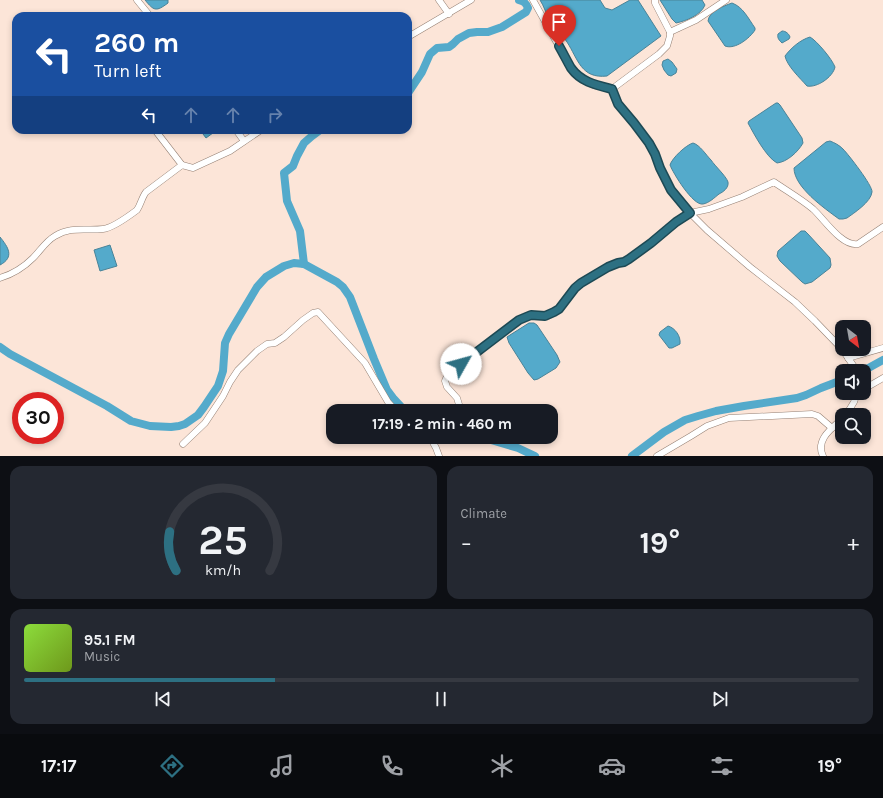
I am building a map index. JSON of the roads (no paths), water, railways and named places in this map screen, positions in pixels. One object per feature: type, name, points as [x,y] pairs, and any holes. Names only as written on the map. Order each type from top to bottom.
[{"type":"street","points":[[137,0],[147,12]]},
{"type":"street","points":[[439,0],[449,14]]},
{"type":"street","points":[[412,35],[471,0]]},
{"type":"street","points":[[532,0],[572,68],[582,79],[593,85],[612,89],[659,54],[667,46],[670,32],[655,3],[655,0]]},
{"type":"street","points":[[670,32],[696,20],[726,0]]},
{"type":"street","points":[[612,89],[618,104],[649,143],[671,190],[690,213],[707,230],[750,267],[795,302],[842,350],[852,364]]},
{"type":"street","points":[[158,134],[182,165],[193,168],[230,151],[255,134]]},
{"type":"street","points":[[239,134],[244,141]]},
{"type":"street","points":[[0,278],[13,274],[21,269],[34,258],[54,236],[73,229],[104,229],[114,226],[137,210],[144,194],[151,187],[182,165]]},
{"type":"street","points":[[459,404],[457,398],[445,381],[448,374],[519,320],[531,315],[545,316],[559,309],[575,288],[581,283],[608,267],[629,259],[676,222],[690,213],[709,209],[742,197],[774,182],[813,209],[841,238],[855,245],[883,227]]},
{"type":"street","points":[[183,444],[205,423],[238,370],[256,352],[266,344],[275,343],[303,320],[313,313],[318,312],[365,363],[390,404]]},
{"type":"street","points":[[848,358],[883,348]]},
{"type":"street","points":[[871,383],[883,378]]},
{"type":"street","points":[[657,456],[707,426],[729,418],[812,414],[823,419],[832,428]]},
{"type":"street","points":[[823,456],[821,448],[825,435],[835,425]]},
{"type":"street","points":[[433,444],[439,456]]},
{"type":"water","points":[[145,0],[168,0],[168,3],[161,8],[155,9]]},
{"type":"water","points":[[540,0],[600,0],[605,8],[612,10],[630,0],[638,0],[661,36],[607,76],[591,74],[581,66],[565,39],[550,20]]},
{"type":"water","points":[[660,0],[702,0],[705,5],[697,15],[676,23]]},
{"type":"water","points":[[732,3],[739,7],[748,17],[755,30],[738,45],[729,47],[725,46],[708,21],[711,14],[721,7]]},
{"type":"water","points":[[782,31],[787,33],[790,37],[782,43],[778,39],[778,34]]},
{"type":"water","points":[[810,37],[824,50],[835,67],[834,71],[828,78],[820,84],[807,86],[788,64],[785,56],[796,45]]},
{"type":"water","points":[[668,59],[677,69],[676,73],[671,76],[668,75],[662,65],[663,61]]},
{"type":"water","points":[[776,103],[780,105],[802,138],[803,143],[792,156],[785,161],[777,163],[765,151],[748,123]]},
{"type":"water","points":[[203,134],[212,134],[206,138]]},
{"type":"water","points":[[830,141],[838,145],[846,152],[865,177],[872,192],[869,200],[862,207],[847,218],[843,219],[839,219],[804,190],[795,175],[794,168],[826,142]]},
{"type":"water","points":[[693,143],[703,150],[728,182],[728,186],[724,191],[703,204],[694,200],[689,195],[670,165],[673,159],[680,152]]},
{"type":"water","points":[[801,231],[805,231],[830,258],[831,265],[830,268],[812,282],[805,284],[780,261],[777,256],[778,251]]},
{"type":"water","points":[[0,237],[9,252],[9,255],[5,262],[0,265]]},
{"type":"water","points":[[110,245],[117,266],[100,271],[94,250]]},
{"type":"water","points":[[529,323],[534,323],[537,325],[560,362],[556,368],[534,380],[509,343],[507,337]]},
{"type":"water","points":[[668,326],[675,330],[680,338],[680,344],[672,348],[669,348],[659,335],[660,332]]},
{"type":"waterway","points":[[412,87],[422,72],[430,54],[437,48],[449,47],[458,39],[469,33],[488,32],[502,27],[526,12],[528,8],[524,2],[519,0]]},
{"type":"waterway","points":[[304,264],[300,231],[287,201],[284,173],[293,166],[304,143],[315,134]]},
{"type":"waterway","points":[[0,347],[10,354],[107,406],[131,421],[150,426],[179,426],[185,424],[198,415],[218,386],[223,371],[225,343],[257,287],[266,277],[284,266],[294,263],[304,264],[337,282],[343,287],[350,297],[387,390],[399,404]]},
{"type":"waterway","points":[[871,367],[883,360]]},
{"type":"waterway","points":[[632,456],[664,432],[685,420],[716,411],[797,398],[835,383]]},
{"type":"waterway","points":[[505,444],[518,448],[535,456]]}]
